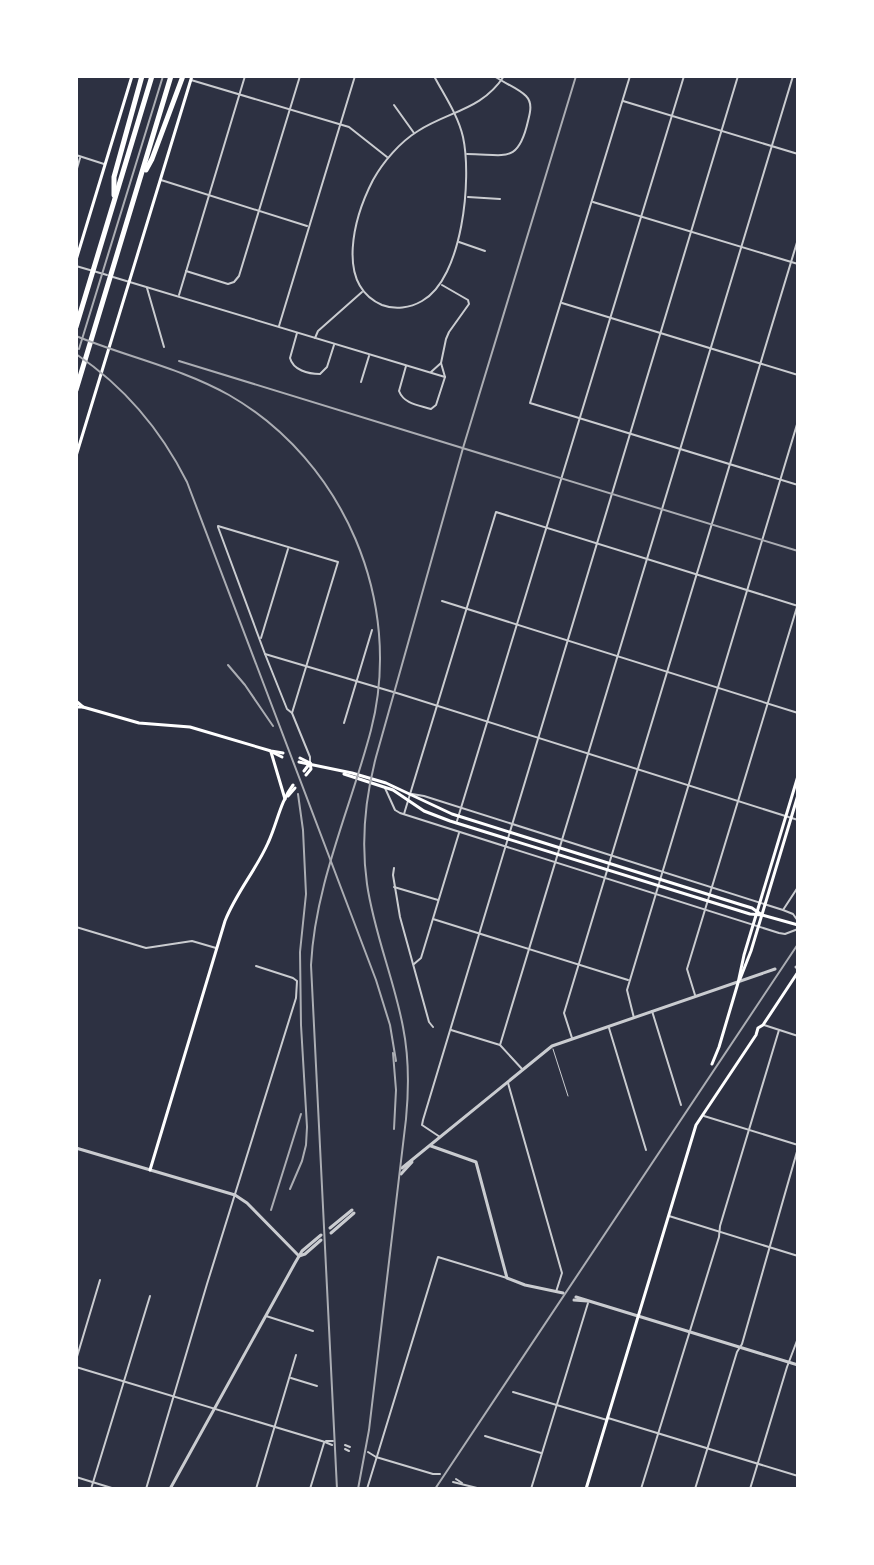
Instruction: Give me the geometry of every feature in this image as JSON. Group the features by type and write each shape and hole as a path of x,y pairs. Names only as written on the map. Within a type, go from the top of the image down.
{"highway":[{"path":"114,201 114,177 142,76"},
{"path":"76,327 152,76"},
{"path":"76,390 171,76"},
{"path":"141,178 152,159 183,76"}],"main road":[{"path":"76,263 132,76"},
{"path":"76,456 191,78"},
{"path":"76,701 83,707"},
{"path":"76,707 139,723 190,727 283,755"},
{"path":"271,751 285,799"},
{"path":"300,760 386,783 438,809 798,926"},
{"path":"305,773 310,763"},
{"path":"337,770 384,787 435,816 758,914"},
{"path":"712,1064 719,1050 798,776"},
{"path":"150,1170 232,905 267,845 285,799 294,786"},
{"path":"788,817 798,795"},
{"path":"586,1489 696,1125 758,1028 796,980 798,972"},
{"path":"702,1116 704,1105"},
{"path":"701,1110 702,1116"}],"street":[{"path":"179,297 245,76"},
{"path":"186,271 224,283 234,282 239,276 300,76"},
{"path":"279,327 355,76"},
{"path":"434,76 454,114 462,134 466,154 467,197 458,242 441,284 424,300 407,307 390,308 362,292 352,265 358,218 373,181 388,158 414,133 440,119 454,114 481,101 504,76"},
{"path":"466,154 514,153 525,133 531,111 530,102 526,96 494,76"},
{"path":"630,76 530,403 798,485"},
{"path":"457,823 684,76"},
{"path":"441,1138 422,1125 738,76"},
{"path":"500,1045 793,76"},
{"path":"191,78 349,127 388,158"},
{"path":"622,101 798,154"},
{"path":"394,105 414,133"},
{"path":"76,155 105,164"},
{"path":"76,172 81,157"},
{"path":"160,180 309,226"},
{"path":"467,197 500,199"},
{"path":"592,201 798,264"},
{"path":"572,1038 564,1013 798,239"},
{"path":"458,242 485,251"},
{"path":"76,263 445,377"},
{"path":"406,366 399,391 405,401 431,409 436,404 445,377 441,363 446,339 469,304 468,300 441,284"},
{"path":"146,287 164,347"},
{"path":"315,338 318,331 362,292"},
{"path":"561,302 798,375"},
{"path":"297,333 291,362 296,368 314,374 320,374 327,367 334,344"},
{"path":"361,382 370,354"},
{"path":"430,373 441,363"},
{"path":"634,1018 627,990 629,980 798,421"},
{"path":"404,814 496,512 798,606 687,971 696,997"},
{"path":"292,713 338,562 218,526 265,654 287,709 292,713 310,763"},
{"path":"260,641 288,548"},
{"path":"442,601 798,713"},
{"path":"344,723 372,630"},
{"path":"265,654 798,820"},
{"path":"384,787 395,810 404,814 782,934 798,926 793,914 783,910 411,794"},
{"path":"414,964 421,958 460,832"},
{"path":"394,868 400,917 433,1027"},
{"path":"394,887 439,900"},
{"path":"783,910 798,887"},
{"path":"433,919 629,980"},
{"path":"76,927 146,948 192,941 217,949"},
{"path":"146,1489 296,998 297,981 256,966"},
{"path":"402,1171 552,1046 774,971"},
{"path":"652,1011 681,1105"},
{"path":"763,1025 798,1036"},
{"path":"608,1026 646,1150"},
{"path":"450,1030 500,1045 523,1070"},
{"path":"641,1489 779,1030"},
{"path":"508,1082 562,1273 556,1292"},
{"path":"695,1489 798,1147 702,1116"},
{"path":"431,1146 476,1162 507,1278"},
{"path":"76,1148 235,1195 299,1256"},
{"path":"330,1230 353,1211"},
{"path":"668,1216 798,1256"},
{"path":"170,1489 299,1256 321,1238"},
{"path":"367,1489 438,1257 562,1294"},
{"path":"76,1360 100,1280"},
{"path":"91,1489 150,1296"},
{"path":"575,1298 798,1365"},
{"path":"531,1489 587,1302"},
{"path":"265,1316 313,1331"},
{"path":"750,1489 798,1338"},
{"path":"256,1489 296,1355"},
{"path":"76,1367 332,1443"},
{"path":"290,1377 317,1386"},
{"path":"513,1392 798,1476"},
{"path":"485,1436 542,1454"},
{"path":"310,1489 325,1442"},
{"path":"368,1454 439,1476"},
{"path":"76,1477 115,1489"},
{"path":"455,1481 481,1489"}],"lane":[{"path":"552,1046 568,1096"}],"railway":[{"path":"79,349 163,76"},
{"path":"358,1489 369,1430 408,1084 403,1027 367,884 364,836 369,789 463,448 576,76"},
{"path":"76,336 211,386 269,423 304,457 333,496 356,539 371,585 379,633 379,682 371,730 326,875 311,965 337,1489"},
{"path":"76,354 126,395 140,411 166,445 187,482 376,980 390,1025 396,1061"},
{"path":"179,361 798,551"},
{"path":"228,665 273,726"},
{"path":"290,1189 302,1161 307,1127 300,952 306,894 298,794"},
{"path":"435,1489 798,944"},
{"path":"393,1053 396,1090 394,1129"},
{"path":"271,1210 301,1114"}]}
